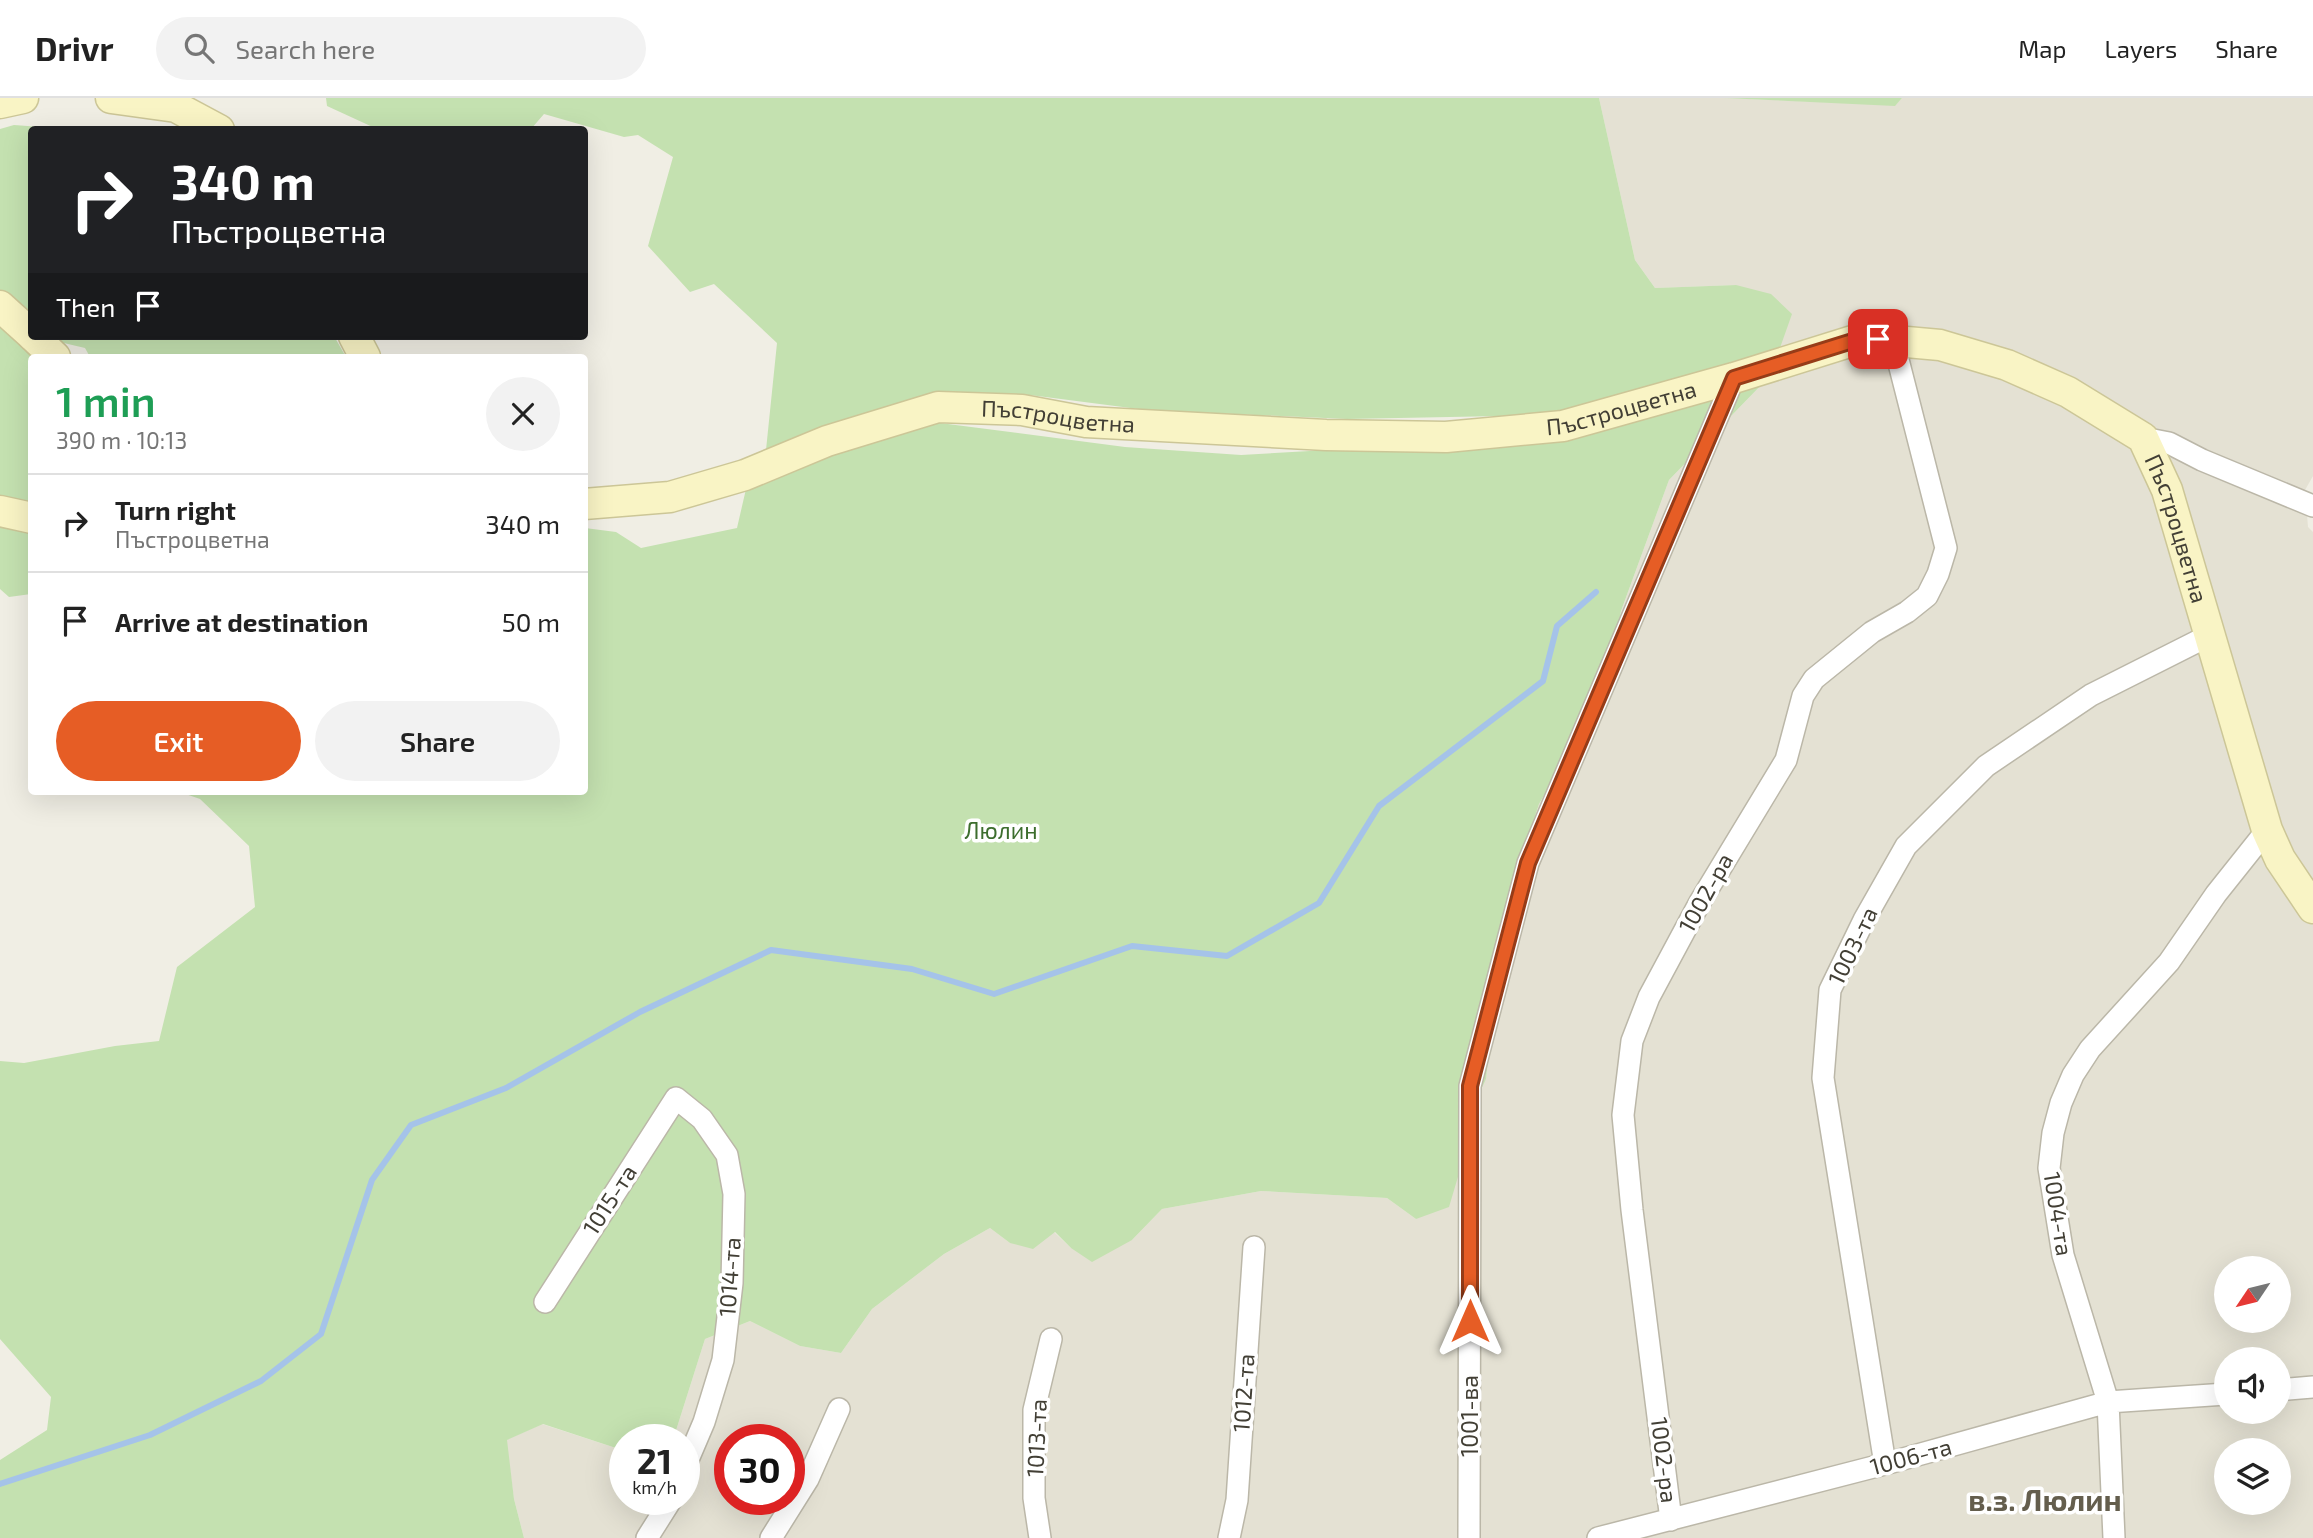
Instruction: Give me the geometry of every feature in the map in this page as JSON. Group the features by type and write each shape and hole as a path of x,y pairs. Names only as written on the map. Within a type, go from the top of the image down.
{"street":[{"path":"0,103 23,98"},
{"path":"111,98 176,107 212,126"},
{"path":"0,306 28,331"},
{"name":"Пъстроцветна","path":"588,504 670,497 745,475 827,441 938,407 1021,410 1086,422 1326,435 1446,437 1563,426 1734,378 1862,338 1940,345 2007,365 2068,392 2143,438 2167,490 2267,830 2280,859 2313,908"},
{"path":"37,340 52,354"},
{"name":"1002-ра","path":"1671,1520 1632,1210 1623,1115 1632,1041 1649,997 1700,902 1786,760 1803,696 1814,679 1872,632 1907,612 1927,596 1938,574 1946,548 1893,340"},
{"name":"1001-ва","path":"1469,1538 1470,1086 1528,863 1734,378"},
{"path":"2143,438 2169,443 2202,460 2313,506"},
{"path":"0,511 28,517"},
{"name":"1003-та","path":"1885,1464 1823,1078 1830,990 1864,920 1906,846 1986,766 2091,695 2210,635"},
{"name":"1004-та","path":"2115,1538 2108,1402 2063,1255 2049,1168 2053,1133 2061,1103 2073,1075 2090,1049 2169,962 2216,894 2267,830"},
{"name":"1015-та","path":"545,1301 676,1098"},
{"name":"1014-та","path":"676,1098 702,1119 727,1155 734,1194 732,1283 723,1360 700,1431"},
{"name":"1012-та","path":"1229,1538 1237,1500 1254,1247"},
{"name":"1013-та","path":"1040,1538 1034,1498 1034,1410 1051,1339"},
{"path":"2291,1389 2313,1387"},
{"name":"1006-та","path":"1598,1538 1885,1464 2108,1402 2214,1395"},
{"path":"771,1538 808,1479 839,1409"},
{"path":"647,1538 662,1515"}],"shaded area":[{"name":"в.з. Люлин","path":"1599,98 1724,98 1895,105 1902,98 2313,98 2313,476 2305,490 2308,527 2313,532 2313,1538 524,1538 514,1499 506,1440 542,1424 609,1446 609,1515 700,1515 700,1424 678,1424 705,1339 750,1321 800,1346 841,1353 872,1309 944,1254 990,1228 1010,1243 1054,1232 1071,1248 1132,1240 1162,1209 1261,1191 1387,1198 1416,1219 1486,1078 1504,912 1539,804 1607,685 1621,611 1669,480 1768,378 1736,285 1655,288 1635,260"}],"green space":[{"path":"326,98 1599,98 1635,260 1655,288 1736,285 1771,294 1792,314 1776,359 1557,415 1347,419 1146,410 1030,395 929,394 766,450 777,343 714,284 690,292 648,246 673,157 638,135 624,137 544,114 534,126 370,126 327,106"},
{"path":"1724,98 1902,98 1895,106"},
{"path":"14,125 28,126 28,318 0,290 0,129"},
{"path":"0,325 31,354 28,354 28,502 0,497"},
{"path":"51,340 336,340 344,354 88,354 85,348"},
{"name":"Люлин","path":"1768,378 1669,480 1621,611 1607,684 1539,804 1504,912 1486,1079 1460,1134 1460,1170 1449,1207 1416,1219 1387,1198 1261,1191 1162,1209 1132,1240 1092,1262 1071,1248 1055,1232 1033,1249 1010,1243 990,1228 944,1254 872,1309 841,1353 800,1346 750,1321 705,1339 678,1424 609,1424 609,1446 543,1424 507,1440 514,1499 524,1538 0,1538 0,1460 47,1430 51,1397 0,1339 0,1061 24,1063 115,1046 159,1041 177,967 255,907 249,846 200,799 188,795 588,795 588,528 616,532 641,548 737,528 746,489 888,431 940,423 1125,447 1241,455 1540,438"},
{"path":"0,525 28,530 28,594 9,597 0,589"}],"waterway":[{"path":"0,1484 150,1435 261,1381 321,1334 372,1180 411,1125 506,1088 640,1012 771,950 912,969 994,994 1132,946 1227,956 1319,903 1379,806 1543,681 1557,626 1596,592"}],"district":[{"name":"в.з. Люлин","path":"2045,1501"}],"route":[{"path":"1470,1321 1470,1086 1528,863 1734,378 1862,338 1878,339"}]}
